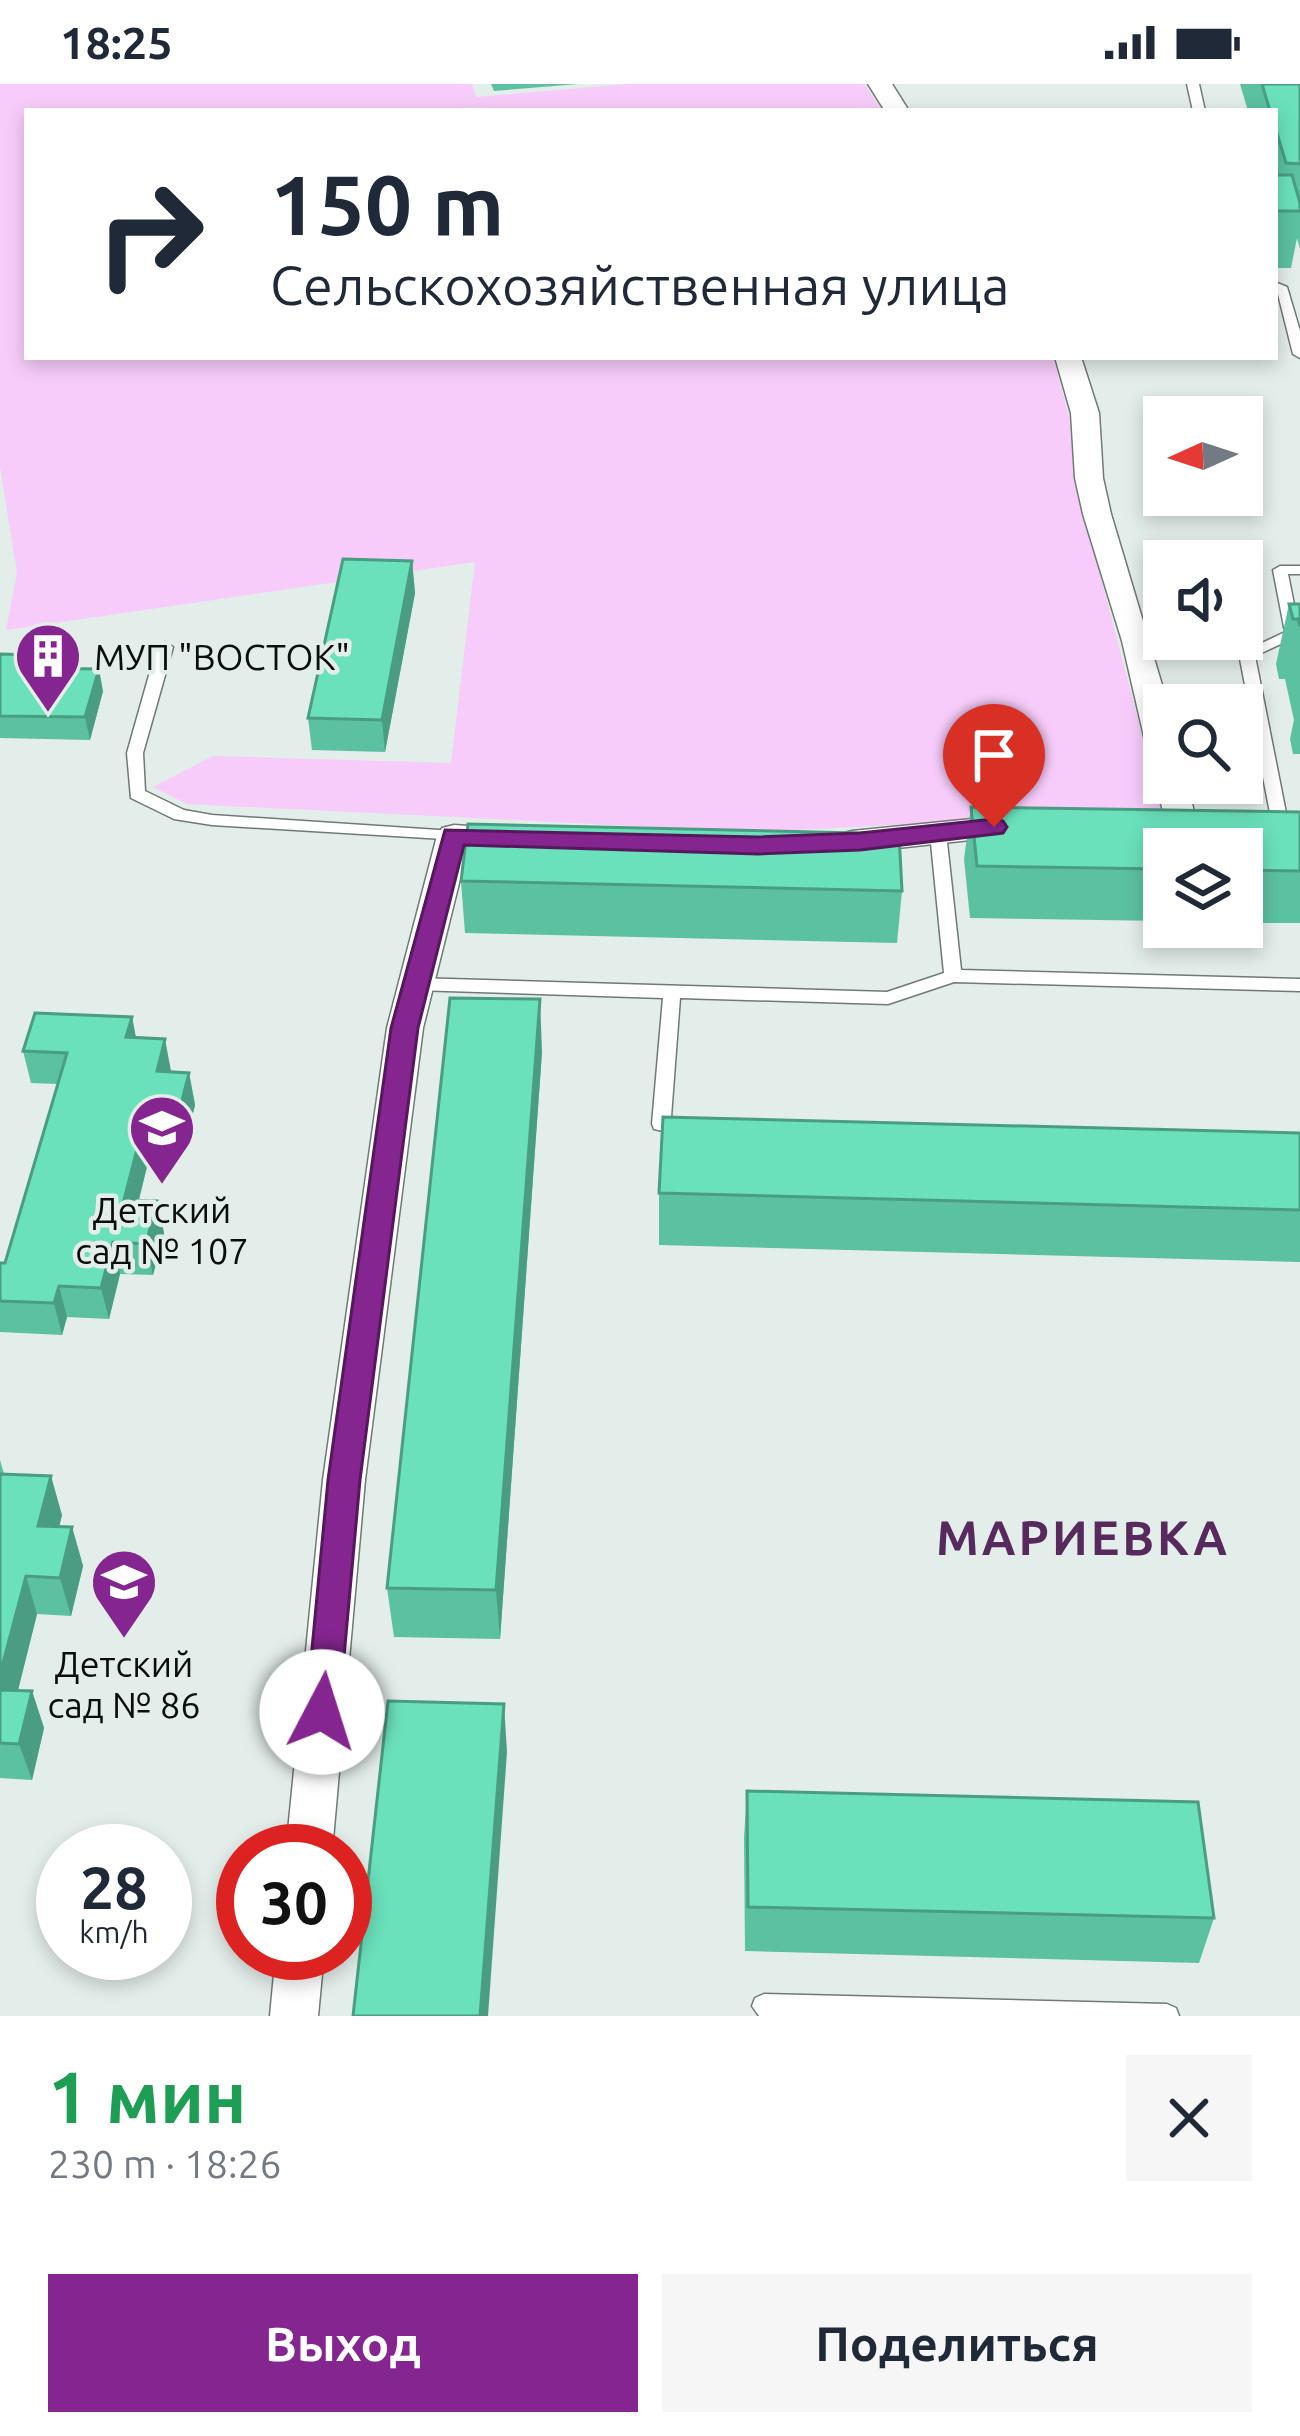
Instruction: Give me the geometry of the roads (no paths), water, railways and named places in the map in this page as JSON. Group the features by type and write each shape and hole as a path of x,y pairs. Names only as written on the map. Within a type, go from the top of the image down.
{"street":[{"path":"1068,360 1085,413 1089,478 1097,514 1147,684"},
{"path":"1169,804 1168,820 1290,823"},
{"path":"819,843 1041,825"},
{"path":"312,1824 357,1373 415,984 454,836 547,839"},
{"path":"294,2016 297,1980"}],"lane":[{"path":"1278,286 1300,354"},
{"path":"1290,823 1247,654 1293,634 1280,570 1300,570"},
{"path":"165,647 135,753 137,794 180,814 212,820 454,836"},
{"path":"938,833 953,976"},
{"path":"415,984 888,998 953,976 1300,985"},
{"path":"672,992 662,1124 709,1125"},
{"path":"764,2006 1167,2016"}],"place":[{"name":"МУП \"ВОСТОК\"","path":"48,715"},
{"name":"Детский сад № 107","path":"162,1187"},
{"name":"Детский сад № 86","path":"124,1641"}],"district":[{"name":"МАРИЕВКА","path":"1083,1537"}]}
